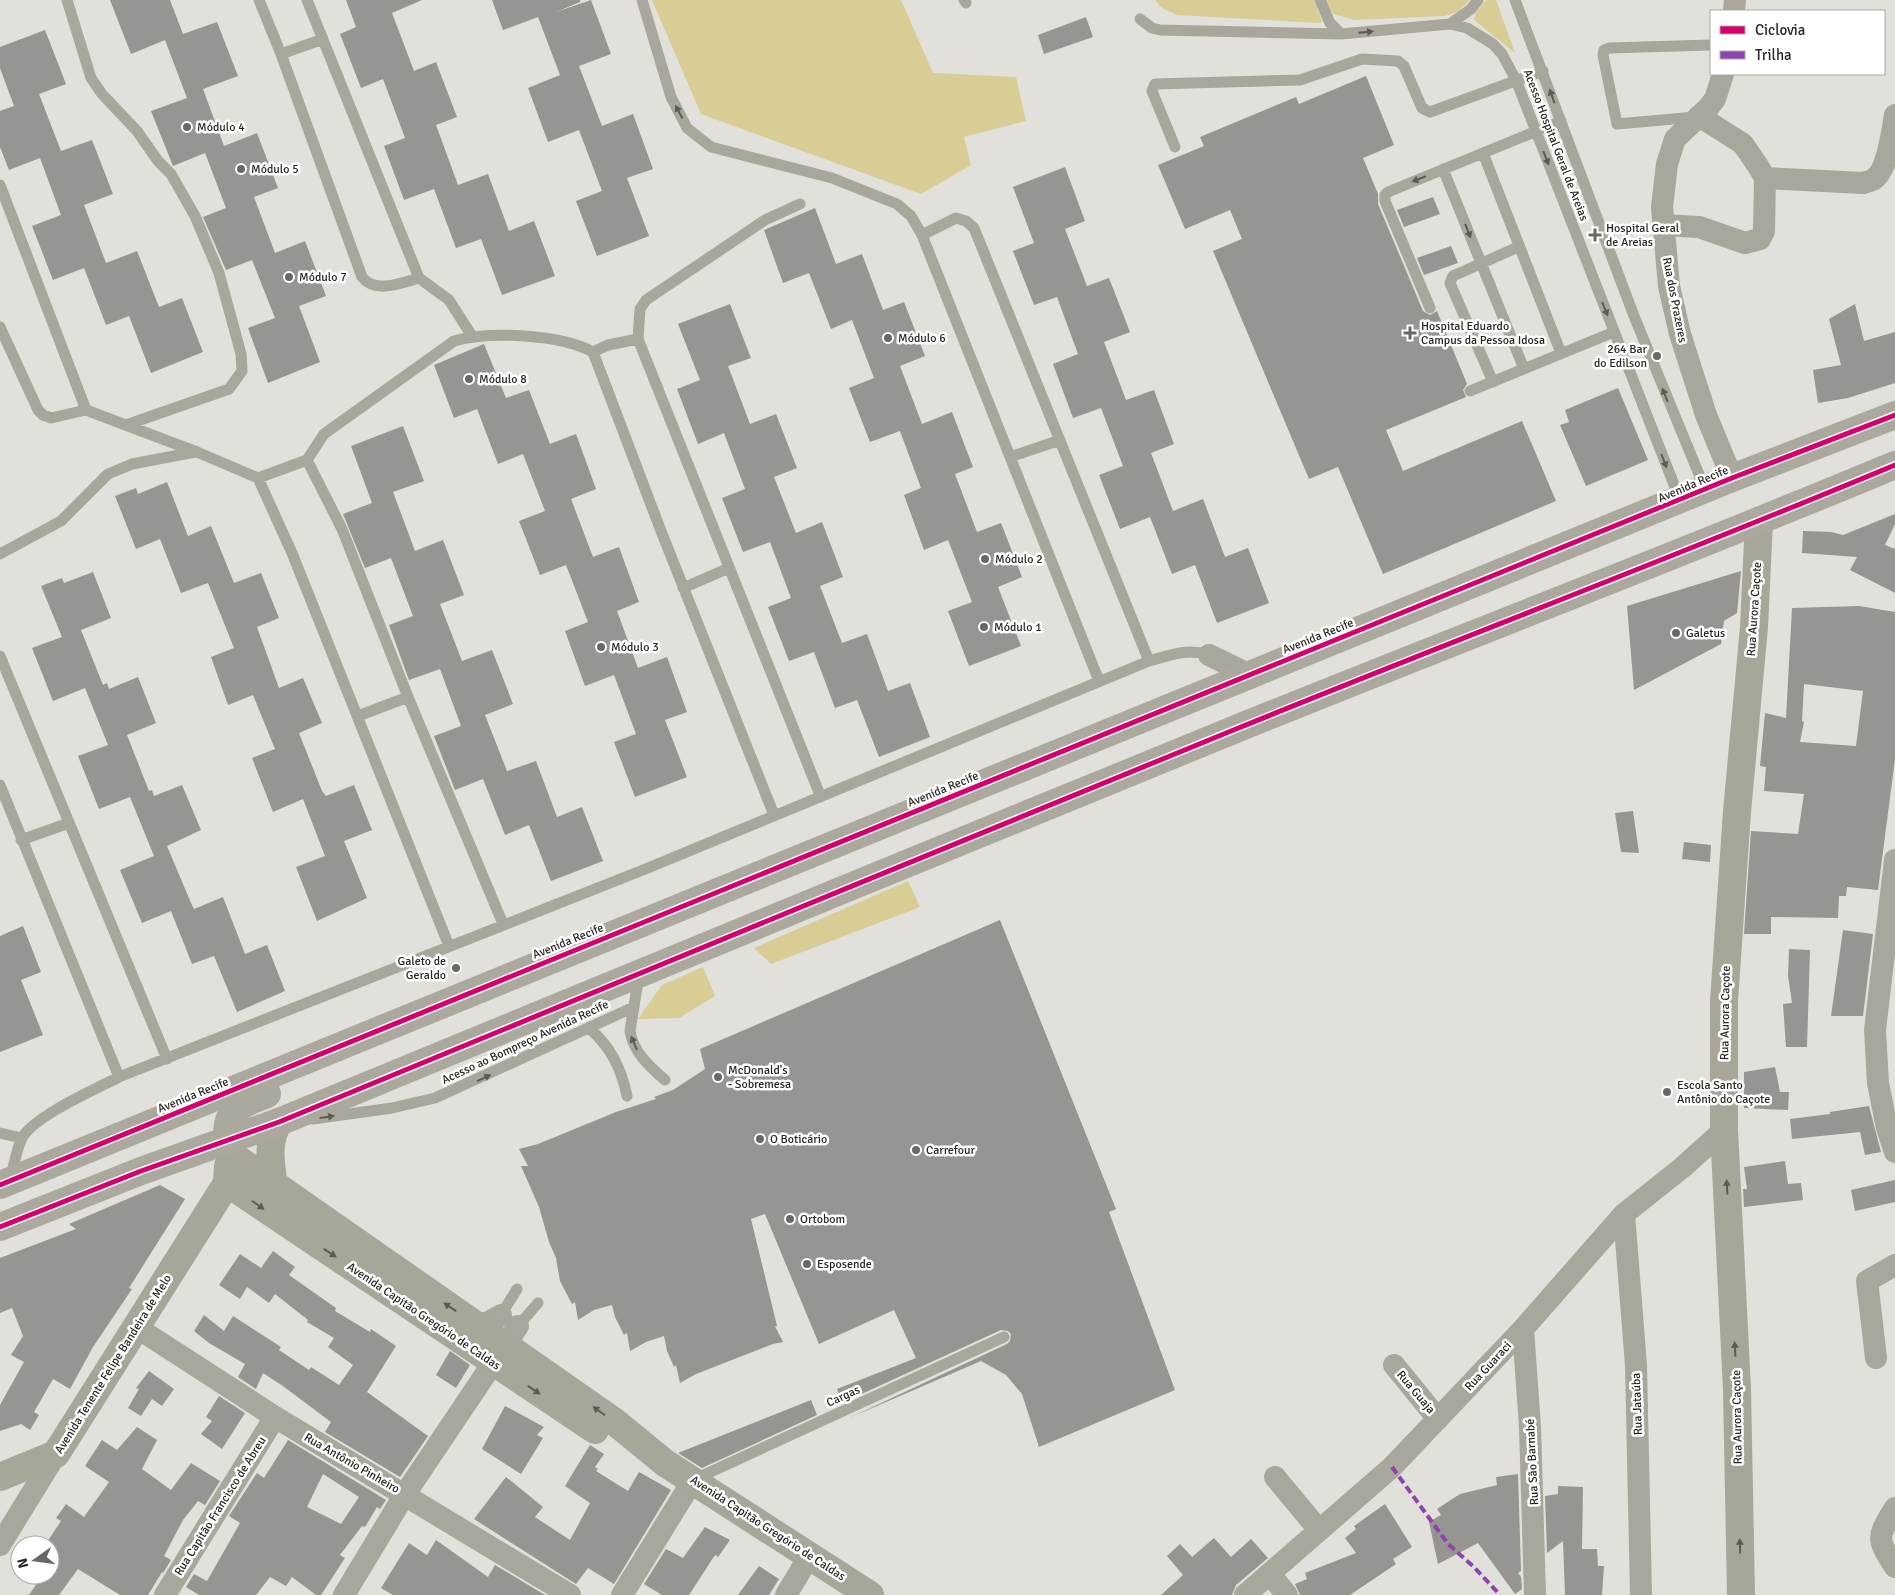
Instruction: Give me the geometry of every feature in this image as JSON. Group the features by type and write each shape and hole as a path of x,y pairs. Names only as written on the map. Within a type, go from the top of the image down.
{"main road":[{"name":"Avenida Recife","path":"5,1183 507,976 1732,478 1895,415"},
{"path":"0,1227 228,1146 279,1122 1238,728 1895,465"},
{"name":"Rua Aurora Caçote","path":"1741,1595 1737,1389 1724,1130 1724,1001 1738,802 1754,627 1759,521"},
{"path":"226,1183 229,1118 235,1109 474,1004 507,976"},
{"path":"274,1186 270,1150 273,1130 279,1122"},
{"name":"Avenida Capitão Gregório de Caldas","path":"228,1146 274,1186 475,1324 504,1337"},
{"name":"Avenida Capitão Gregório de Caldas","path":"226,1183 504,1337 623,1447 665,1462 870,1595"},
{"name":"Avenida Tenente Felipe Bandeira de Melo","path":"56,1454 226,1183"},
{"path":"0,1477 56,1454"}],"street":[{"name":"Rua dos Prazeres","path":"1723,75 1715,99 1675,139 1667,164 1662,207 1669,286 1680,334 1706,415 1732,478"},
{"path":"1764,178 1863,183 1874,180 1880,172 1886,156 1895,115"},
{"path":"1663,225 1699,227 1728,238 1753,242 1760,239 1764,231 1764,178 1743,144 1699,116"},
{"path":"1208,656 1250,675"},
{"path":"1895,860 1888,991 1875,1030 1878,1083 1887,1128 1895,1152"},
{"name":"Rua Guaraci","path":"1245,1595 1392,1467 1523,1330 1624,1214 1683,1167 1724,1130"},
{"name":"Rua Jataúba","path":"1624,1214 1636,1365 1642,1595"},
{"path":"1876,1358 1867,1281 1895,1265"},
{"name":"Rua Antônio Pinheiro","path":"136,1327 275,1417 570,1595"},
{"name":"Rua São Barnabé","path":"1523,1330 1530,1427 1535,1595"},
{"path":"344,1595 504,1337"},
{"name":"Rua Guaja","path":"1394,1365 1438,1419"},
{"name":"Rua Capitão Francisco de Abreu","path":"166,1595 275,1417"},
{"name":"Avenida Tenente Felipe Bandeira de Melo","path":"0,1545 56,1454"},
{"path":"1275,1477 1319,1530"},
{"path":"622,1595 693,1480"},
{"path":"1895,1508 1881,1530 1882,1546 1895,1567"},
{"path":"786,1595 810,1555"},
{"path":"1270,1574 1286,1595"}],"lane":[{"path":"67,0 91,78 102,94 138,131 158,162 171,174 195,216 219,273 240,354 242,371 229,389 126,425"},
{"path":"258,0 281,54 362,277 367,284 377,286 419,278"},
{"path":"308,0 419,278 449,300 472,336"},
{"path":"642,0 671,97 687,128 711,147 832,178 897,204 911,216 922,235 1099,681"},
{"path":"1320,0 1330,23 1341,34"},
{"path":"1450,24 1471,8 1478,0"},
{"name":"Acesso Hospital Geral de Areias","path":"1515,0 1544,71 1623,288 1692,495"},
{"name":"Acesso Hospital Geral de Areias","path":"1140,19 1152,28 1160,30 1341,34 1450,24 1467,28 1493,44 1502,54 1516,80 1614,332 1692,495"},
{"path":"281,54 322,39"},
{"path":"1699,116 1617,124 1603,55 1604,50 1609,48 1710,45"},
{"path":"1175,147 1152,91 1155,84 1300,80 1362,59 1390,60 1404,66 1422,108 1430,112 1544,71"},
{"path":"1430,308 1384,197 1388,192 1561,121"},
{"path":"1483,153 1518,247 1561,353"},
{"path":"1444,170 1524,369"},
{"path":"0,185 86,410"},
{"path":"800,204 765,220 646,300 640,309 638,339 820,795"},
{"path":"922,235 956,218 966,220 974,228 1149,661"},
{"path":"1492,382 1450,283 1453,276 1518,247"},
{"path":"0,327 38,410 43,415 51,418 86,410 197,452 258,478 292,553 449,946"},
{"path":"1470,391 1614,332"},
{"path":"258,478 307,460 324,434 391,388 435,353 454,341 472,336 549,338 579,344 593,352 683,588 774,815"},
{"path":"593,352 608,345 638,339"},
{"path":"1010,457 1060,440"},
{"path":"0,554 61,521 84,499 95,484 108,474 132,464 197,452"},
{"path":"307,460 342,528 408,697 503,924"},
{"path":"683,588 729,568"},
{"path":"5,1183 22,1138 45,1117 64,1105 119,1077 643,870 820,795 1149,661 1181,652 1194,651 1208,656"},
{"path":"0,656 167,1059"},
{"path":"358,716 408,697"},
{"path":"0,785 119,1077"},
{"path":"21,840 69,823"},
{"path":"640,975 631,1039 642,1057 665,1080"},
{"name":"Acesso ao Bompreço Avenida Recife","path":"279,1122 392,1108 435,1098 634,1007"},
{"path":"589,1028 600,1037 616,1061 622,1074 627,1096"},
{"path":"0,1133 22,1138"},
{"path":"504,1337 517,1290"},
{"path":"504,1337 538,1303"},
{"name":"Cargas","path":"693,1480 1004,1337"}],"shaded area":[{"path":"652,0 901,0 933,73 1016,77 1026,121 964,137 971,165 921,194 701,114"},
{"path":"1155,0 1314,0 1322,21 1319,23 1177,15 1162,8"},
{"path":"1324,0 1470,0 1457,12 1445,16 1354,20 1333,14"},
{"path":"1486,0 1496,0 1515,53 1474,20 1476,13"},
{"path":"908,881 920,907 771,964 754,948"},
{"path":"703,967 715,996 679,1018 638,1019 662,985"}],"building":[{"path":"110,0 170,0 183,34 217,22 238,76 203,89 224,146 257,133 278,188 254,197 275,253 305,241 326,296 299,306 320,362 268,383 248,328 275,318 252,260 226,270 203,217 226,208 205,153 173,166 151,111 187,98 165,40 131,54"},
{"path":"346,0 422,0 392,13 414,71 436,62 457,117 436,125 458,185 488,174 509,231 534,221 555,276 502,295 481,239 456,248 434,189 404,200 384,146 405,138 383,79 361,88 340,34 356,27"},
{"path":"492,0 580,0 580,2 556,12 591,0 611,54 579,66 602,126 633,114 653,169 627,178 649,236 597,256 576,201 602,191 579,130 548,142 528,88 560,75 538,17 503,30"},
{"path":"1086,17 1093,37 1044,54 1038,35"},
{"path":"45,30 66,84 39,94 61,151 92,140 113,194 84,205 106,263 137,251 159,307 182,298 203,352 151,373 129,316 106,325 84,268 53,280 32,226 61,215 40,158 9,170 0,147 0,111 14,106 0,68 0,47"},
{"name":"Hospital Eduardo Campus da Pessoa Idosa","path":"1366,76 1394,145 1363,158 1378,194 1378,204 1423,311 1430,315 1437,311 1467,384 1463,390 1466,397 1386,430 1403,471 1522,421 1556,501 1383,574 1338,467 1309,479 1213,251 1242,239 1230,210 1185,229 1158,165 1204,146 1200,137 1296,97 1299,104"},
{"path":"1065,167 1085,221 1065,229 1087,286 1109,278 1130,332 1104,342 1126,400 1154,390 1174,444 1151,453 1173,511 1203,499 1225,557 1248,548 1269,603 1217,623 1195,565 1172,574 1150,517 1120,529 1099,475 1123,466 1101,408 1073,418 1053,364 1078,354 1057,297 1034,305 1013,251 1034,243 1013,187"},
{"path":"1433,197 1440,214 1404,227 1397,210"},
{"path":"815,208 836,264 862,254 883,310 904,302 925,356 900,366 922,424 952,412 973,467 955,474 977,532 1001,523 1022,577 998,587 1021,646 969,666 948,611 972,602 948,540 924,550 904,495 921,488 900,431 870,442 849,388 874,378 852,320 831,329 809,273 783,283 764,230"},
{"path":"1451,246 1458,263 1424,275 1417,258"},
{"path":"730,304 751,358 728,366 750,424 776,414 797,468 774,477 796,533 822,522 843,577 820,586 842,643 867,634 888,691 910,683 930,737 879,757 857,700 835,708 814,652 789,661 768,607 791,598 770,542 743,552 722,498 745,489 724,433 698,444 677,389 700,380 678,324"},
{"path":"1855,304 1864,341 1895,332 1895,383 1848,398 1818,403 1813,370 1841,365 1829,319"},
{"path":"484,344 506,398 529,390 550,444 576,434 596,489 571,499 593,557 619,547 639,602 617,611 638,668 667,657 687,712 665,720 687,777 635,797 614,742 636,734 614,675 585,686 565,631 588,622 566,565 540,575 519,521 545,511 523,454 498,464 477,409 454,418 434,365"},
{"path":"1618,388 1648,460 1586,486 1560,425 1569,422 1565,410"},
{"path":"403,426 424,481 393,492 415,551 443,540 464,595 440,604 462,661 492,650 513,704 485,715 507,771 536,761 557,817 582,807 603,861 551,881 529,825 505,835 483,779 455,790 434,736 461,726 440,669 409,680 389,625 413,616 391,558 365,568 343,514 372,503 351,446"},
{"path":"167,482 188,536 211,526 234,583 261,573 279,618 257,627 279,688 303,678 322,723 299,733 322,791 326,796 354,785 372,830 344,841 367,898 317,921 296,867 325,856 303,799 273,812 252,758 275,749 253,695 228,705 211,657 234,648 208,583 181,593 160,539 136,549 115,496 136,488 138,494"},
{"path":"1895,514 1895,524 1885,545 1895,549 1895,593 1850,570 1857,557 1802,553 1803,531 1831,532 1843,535"},
{"name":"Galetus","path":"1741,571 1737,613 1724,621 1721,644 1634,690 1627,606"},
{"path":"93,572 111,618 81,630 103,685 107,683 109,689 138,677 156,723 127,735 149,791 152,790 154,796 182,785 201,830 167,846 191,903 194,909 223,897 245,954 267,945 285,991 237,1012 214,956 192,964 171,911 142,923 120,870 154,856 130,797 99,809 78,756 108,745 85,688 53,701 32,648 62,637 41,586 62,578 64,583"},
{"path":"1859,606 1895,612 1895,759 1878,890 1847,887 1846,896 1839,896 1838,918 1771,917 1771,934 1744,934 1751,831 1798,834 1804,794 1764,791 1766,767 1760,766 1765,713 1786,718 1792,608","holes":["1804,684 1863,691 1856,746 1800,742 1804,722 1802,721"]},
{"path":"1633,811 1639,853 1621,852 1615,813"},
{"path":"1684,842 1711,845 1710,862 1682,859"},
{"path":"1000,920 1116,1209 1109,1212 1175,1390 1039,1447 1022,1394 1006,1375 981,1361 849,1418 1007,1344 1010,1341 1011,1334 1008,1331 1001,1330 842,1403 837,1389 916,1358 894,1310 819,1344 765,1214 751,1219 777,1326 775,1326 783,1342 773,1344 696,1374 680,1383 676,1365 674,1367 667,1351 664,1336 646,1342 630,1351 627,1333 624,1335 615,1317 612,1305 594,1310 578,1320 575,1302 572,1304 560,1281 556,1258 549,1242 539,1207 521,1166 528,1166 519,1149 538,1144 616,1112 656,1099 654,1097 673,1090 705,1069 700,1049"},
{"path":"23,926 41,972 21,980 43,1035 0,1052 0,936"},
{"path":"1843,930 1873,934 1863,1016 1831,1016"},
{"path":"1789,949 1810,950 1807,1047 1786,1047 1783,1004 1792,1003 1788,976"},
{"path":"1775,1067 1780,1092 1789,1092 1788,1110 1744,1108 1744,1072"},
{"path":"1869,1106 1881,1152 1865,1155 1860,1132 1792,1139 1790,1119 1830,1114 1830,1112"},
{"path":"1785,1161 1788,1184 1801,1183 1803,1200 1744,1207 1743,1189 1747,1189 1744,1167"},
{"path":"1895,1180 1895,1202 1855,1211 1851,1190"},
{"path":"160,1185 185,1199 129,1288 132,1289 93,1347 70,1389 53,1379 34,1412 39,1415 30,1430 21,1424 0,1431 0,1405 24,1362 11,1355 23,1336 12,1308 0,1313 0,1258 76,1229 69,1224"},
{"path":"273,1251 295,1267 289,1275 336,1308 335,1311 370,1332 371,1329 396,1346 367,1392 428,1436 400,1477 325,1432 331,1422 263,1373 256,1389 238,1377 245,1364 209,1343 194,1331 204,1315 224,1331 233,1316 281,1347 279,1350 309,1370 311,1367 339,1385 353,1365 328,1347 334,1338 307,1322 308,1320 275,1294 269,1303 247,1287 240,1299 219,1285 240,1254 261,1268"},
{"path":"450,1351 470,1365 456,1388 436,1375"},
{"path":"149,1371 174,1389 162,1406 152,1399 141,1416 128,1408 139,1389 136,1388"},
{"path":"219,1396 245,1413 222,1449 201,1434 212,1421 206,1417"},
{"path":"811,1400 817,1415 702,1468 678,1453"},
{"path":"505,1406 544,1427 537,1435 543,1438 521,1474 482,1449"},
{"path":"137,1427 157,1440 142,1469 171,1490 191,1463 220,1481 205,1505 198,1501 183,1520 164,1556 171,1560 148,1595 120,1595 78,1569 59,1595 29,1595 36,1585 60,1585 60,1535 52,1535 61,1521 56,1518 66,1504 84,1517 109,1482 85,1466 102,1440 117,1450"},
{"path":"288,1440 386,1500 380,1509 377,1507 365,1527 362,1526 340,1555 345,1558 321,1595 316,1595 292,1577 286,1586 270,1577 256,1595 199,1595 186,1587 194,1574 207,1581 240,1523 229,1516 257,1473 264,1478","holes":["323,1474 359,1497 341,1524 307,1507"]},
{"path":"590,1445 604,1454 595,1467 598,1469 596,1471 628,1491 639,1472 671,1490 614,1584 588,1568 576,1584 474,1519 506,1477 543,1507 535,1517 570,1540 590,1503 565,1486"},
{"path":"1518,1474 1521,1571 1518,1573 1521,1577 1522,1589 1515,1594 1478,1543 1438,1564 1429,1522 1441,1515 1437,1509 1460,1494 1497,1485 1496,1477"},
{"path":"1558,1486 1583,1487 1582,1549 1597,1549 1598,1566 1604,1566 1602,1595 1565,1595 1563,1541 1547,1553 1545,1496 1558,1494"},
{"path":"1385,1504 1412,1547 1393,1559 1396,1564 1350,1595 1300,1595 1295,1584 1307,1579 1305,1573 1356,1553 1345,1538 1356,1529 1354,1526"},
{"path":"705,1527 730,1540 718,1557 715,1555 689,1595 662,1595 644,1584 666,1549 683,1558"},
{"path":"1214,1538 1231,1557 1251,1539 1268,1558 1236,1585 1232,1595 1161,1595 1183,1575 1167,1556 1180,1544 1192,1557"},
{"path":"436,1540 488,1577 495,1565 545,1595 393,1595 381,1588 409,1543 427,1555"},
{"path":"759,1566 779,1579 769,1595 738,1595"}],"marked path":[{"path":"1392,1467 1448,1544 1474,1567 1500,1595"}],"cycle path":[{"path":"0,1185 1732,478 1895,415"},
{"path":"0,1227 141,1171 279,1122 1116,778 1895,465"}],"place":[{"name":"Módulo 4","path":"187,127"},
{"name":"Módulo 5","path":"241,169"},
{"name":"Hospital Geral de Areias","path":"1595,235"},
{"name":"Módulo 7","path":"289,277"},
{"name":"Hospital Eduardo Campus da Pessoa Idosa","path":"1410,333"},
{"name":"Módulo 6","path":"888,338"},
{"name":"264 Bar do Edilson","path":"1657,356"},
{"name":"Módulo 8","path":"469,379"},
{"name":"Módulo 2","path":"985,559"},
{"name":"Módulo 1","path":"984,627"},
{"name":"Galetus","path":"1676,633"},
{"name":"Módulo 3","path":"601,647"},
{"name":"Galeto de Geraldo","path":"456,968"},
{"name":"McDonald's - Sobremesa","path":"718,1077"},
{"name":"Escola Santo Antônio do Caçote","path":"1667,1092"},
{"name":"O Boticário","path":"760,1139"},
{"name":"Carrefour","path":"916,1150"},
{"name":"Ortobom","path":"790,1219"},
{"name":"Esposende","path":"807,1264"}]}
